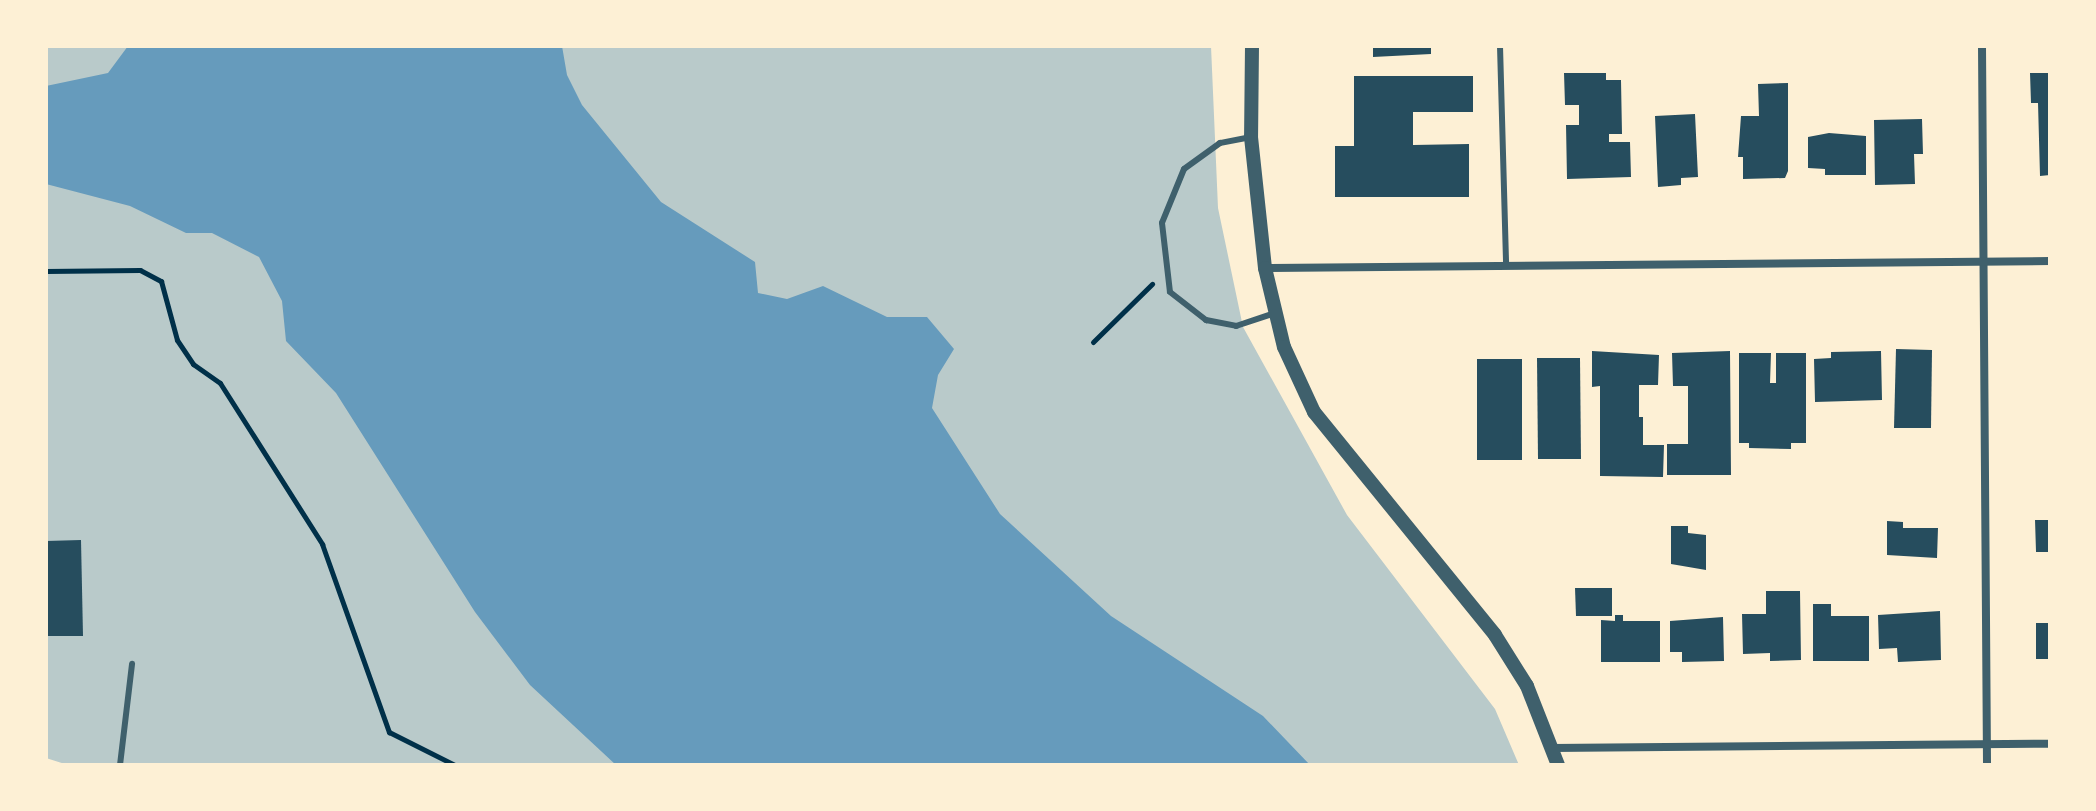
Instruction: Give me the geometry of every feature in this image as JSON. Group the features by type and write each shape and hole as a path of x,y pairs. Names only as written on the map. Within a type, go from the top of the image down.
{"street":[{"path":"1252,46 1251,137 1265,268 1284,347 1314,412 1495,635 1527,686 1558,765"},
{"path":"1982,46 1987,765"},
{"path":"1265,268 2050,261"},
{"path":"1552,748 2050,744"}],"lane":[{"path":"1500,46 1506,266"},
{"path":"1251,137 1220,143 1184,169 1162,223 1170,292 1206,320 1236,326 1276,313"},
{"path":"120,765 132,664"}],"path":[{"path":"46,271 140,270 161,281 177,340 193,364 220,383 322,544 389,732 455,765"},
{"path":"1093,342 1168,270"}],"shaded area":[{"path":"46,46 1211,46 1218,208 1243,327 1347,515 1495,709 1519,765 68,765 46,758"}],"water":[{"path":"128,46 562,46 567,75 582,105 661,202 755,262 758,293 787,299 823,286 887,317 927,317 954,349 938,375 932,408 1000,514 1111,616 1263,716 1310,765 616,765 530,685 475,612 336,393 286,341 282,301 259,257 212,233 186,233 130,206 46,184 46,86 108,73"}],"building":[{"path":"1373,46 1431,46 1431,54 1373,57"},
{"path":"1564,73 1606,73 1606,80 1621,80 1622,134 1609,134 1609,142 1630,142 1631,177 1567,179 1566,125 1579,125 1579,105 1565,105"},
{"path":"2030,73 2050,73 2050,175 2040,176 2038,103 2031,103"},
{"path":"1354,76 1473,76 1473,112 1413,112 1413,145 1469,144 1469,197 1335,197 1335,146 1354,146"},
{"path":"1788,83 1788,171 1785,178 1743,179 1743,157 1738,157 1741,116 1759,116 1758,84"},
{"path":"1695,114 1698,177 1681,178 1681,185 1658,187 1655,116"},
{"path":"1922,119 1923,154 1914,154 1915,184 1875,185 1874,120"},
{"path":"1829,133 1866,136 1866,175 1825,175 1825,169 1808,168 1808,137"},
{"path":"1896,349 1932,350 1931,428 1894,428"},
{"path":"1592,351 1659,355 1658,385 1639,385 1639,417 1643,417 1643,445 1664,445 1663,477 1600,476 1600,386 1592,387"},
{"path":"1730,351 1731,475 1667,475 1667,444 1688,444 1688,386 1673,386 1672,353"},
{"path":"1881,351 1882,400 1815,402 1814,359 1831,358 1831,352"},
{"path":"1739,353 1771,353 1770,383 1776,383 1776,353 1806,353 1806,443 1791,443 1791,449 1749,448 1749,443 1739,443"},
{"path":"1537,358 1580,358 1581,459 1538,459"},
{"path":"1477,359 1522,359 1522,460 1477,460"},
{"path":"2035,520 2050,520 2050,552 2036,552"},
{"path":"1887,521 1903,522 1903,528 1938,528 1937,558 1887,555"},
{"path":"1671,526 1688,526 1688,533 1706,535 1706,570 1671,564"},
{"path":"81,540 83,636 46,636 46,541"},
{"path":"1575,588 1612,588 1612,616 1576,616"},
{"path":"1766,591 1800,591 1801,660 1770,661 1770,653 1743,654 1742,614 1766,614"},
{"path":"1813,604 1831,604 1831,616 1869,616 1869,661 1813,661"},
{"path":"1940,611 1941,660 1898,662 1897,648 1879,649 1878,615"},
{"path":"1615,615 1623,615 1623,621 1660,621 1660,662 1601,662 1601,620 1615,621"},
{"path":"1723,617 1724,661 1682,662 1682,652 1670,652 1670,621"},
{"path":"2036,623 2050,623 2050,659 2036,659"}]}
